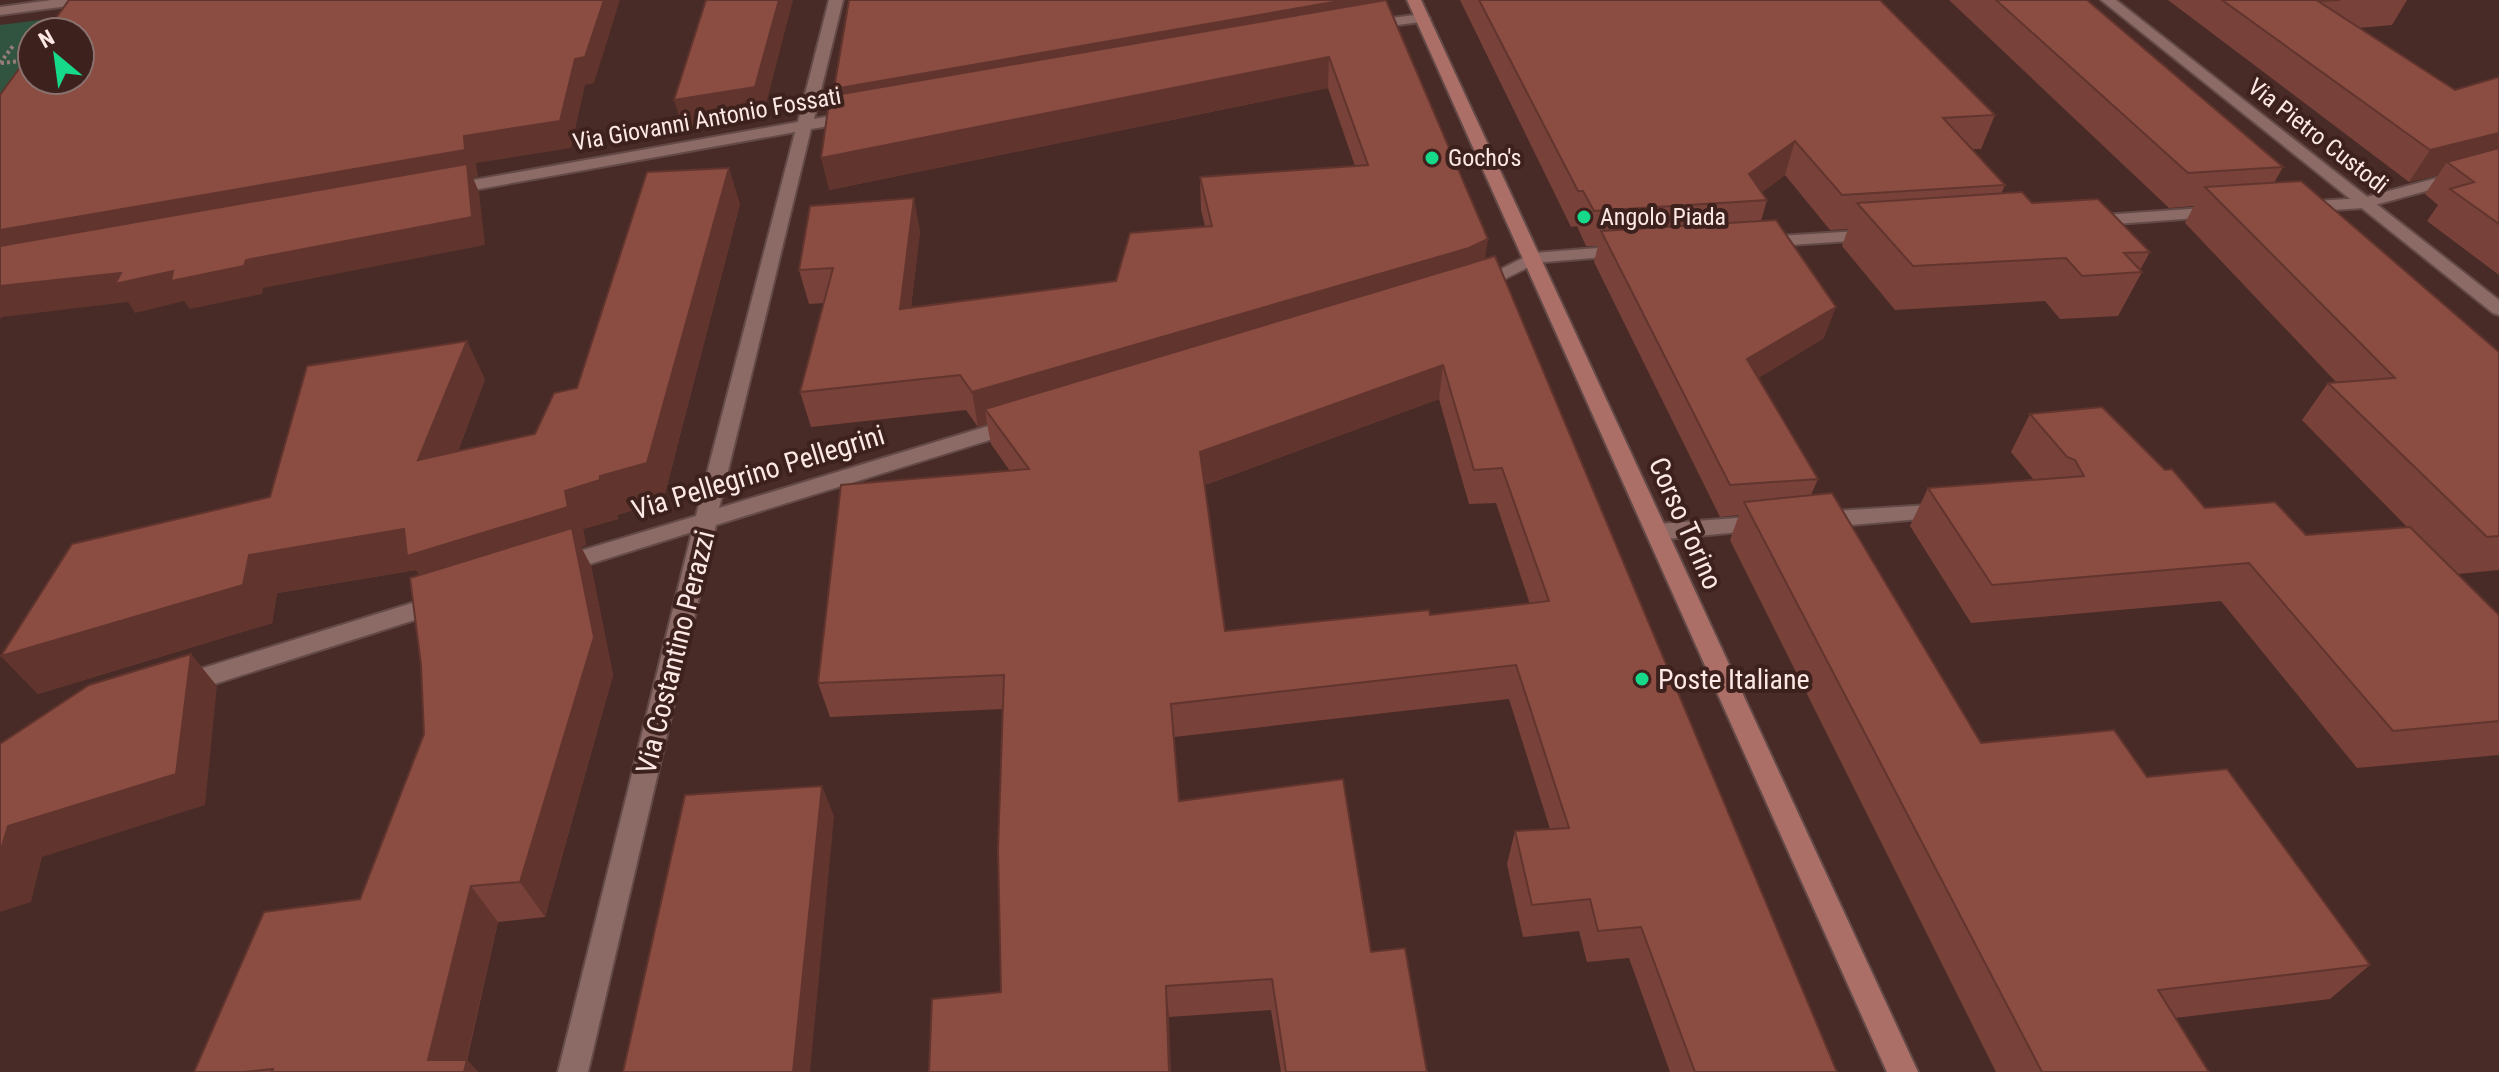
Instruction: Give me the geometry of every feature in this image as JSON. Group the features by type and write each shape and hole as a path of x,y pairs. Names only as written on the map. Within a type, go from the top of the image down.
{"main road":[{"name":"Corso Torino","path":"1414,0 1903,1072"}],"street":[{"path":"0,11 86,0"},
{"name":"Via Costantino Perazzi","path":"573,1072 836,0"},
{"name":"Via Pietro Custodi","path":"2108,0 2499,309"},
{"path":"1352,28 1423,18"},
{"name":"Via Giovanni Antonio Fossati","path":"435,192 872,114"},
{"path":"2289,208 2364,203 2499,166"},
{"path":"2070,222 2242,211"},
{"path":"1741,243 1898,233"},
{"path":"1457,292 1533,258 1648,250"},
{"name":"Via Pellegrino Pellegrini","path":"529,575 1035,419"},
{"path":"1657,532 1966,509"},
{"path":"151,695 469,594"}],"green space":[{"path":"16,23 16,92 0,114 0,25"}],"building":[{"path":"69,0 604,0 585,57 575,59 560,121 464,136 465,150 0,230 0,95 16,73 16,96 96,96 96,16 58,16"},
{"path":"706,0 779,0 755,87 674,100"},
{"path":"849,0 1345,0 834,89"},
{"path":"1386,0 1488,239 1469,248 972,392 960,375 800,392 833,268 799,270 810,206 914,198 900,309 1116,281 1130,233 1212,226 1200,177 1368,165 1329,57 821,158 830,96"},
{"path":"1479,0 1880,0 1995,115 1943,118 2005,185 1842,195 1795,141 1749,174 1767,200 1594,211 1583,191 1578,191"},
{"path":"1996,0 2087,0 2283,167 2188,173"},
{"path":"2222,0 2340,0 2318,1 2455,90 2499,77 2499,133 2430,150"},
{"path":"2499,148 2499,224 2450,189 2474,182 2447,162"},
{"path":"467,164 472,217 246,260 244,266 171,281 173,271 115,284 121,273 0,286 0,246"},
{"path":"729,168 647,463 600,476 600,480 565,491 568,507 407,556 404,529 249,555 243,585 1,656 72,544 270,497 307,366 467,341 418,460 535,434 554,393 577,388 647,172"},
{"path":"2301,181 2499,352 2499,536 2487,537 2328,383 2395,378 2205,187"},
{"path":"2022,192 2032,203 2098,199 2150,252 2124,253 2142,272 2082,276 2066,258 1913,266 1857,203"},
{"path":"1776,220 1836,307 1747,359 1818,479 1730,485 1601,231"},
{"path":"1495,256 1837,1072 1695,1072 1641,927 1598,931 1590,899 1532,905 1515,831 1569,828 1516,665 1171,704 1179,801 1343,779 1371,952 1405,948 1427,1072 1286,1072 1272,979 1166,986 1169,1072 929,1072 932,999 1001,992 998,849 1004,675 818,683 841,485 1029,469 985,409","holes":["1443,365 1474,470 1502,468 1549,601 1430,615 1429,610 1225,631 1200,452"]},
{"path":"2102,407 2165,470 2172,469 2205,508 2275,502 2306,535 2410,527 2499,615 2499,721 2393,731 2249,563 1992,585 1928,488 2084,476 2075,460 2067,457 2030,414"},
{"path":"1832,493 1981,743 2114,730 2147,777 2227,769 2370,965 2158,990 2209,1072 2042,1072 1744,502"},
{"path":"572,528 594,637 520,882 471,886 428,1060 467,1060 464,1072 272,1072 273,1069 194,1072 264,912 360,899 424,734 421,665 410,578"},
{"path":"191,654 176,774 8,826 0,853 0,744 89,685"},
{"path":"822,786 793,1072 623,1072 685,795"}],"place":[{"name":"Gocho's","path":"1432,158"},
{"name":"Angolo Piada","path":"1584,217"},
{"name":"Poste Italiane","path":"1642,679"}]}
